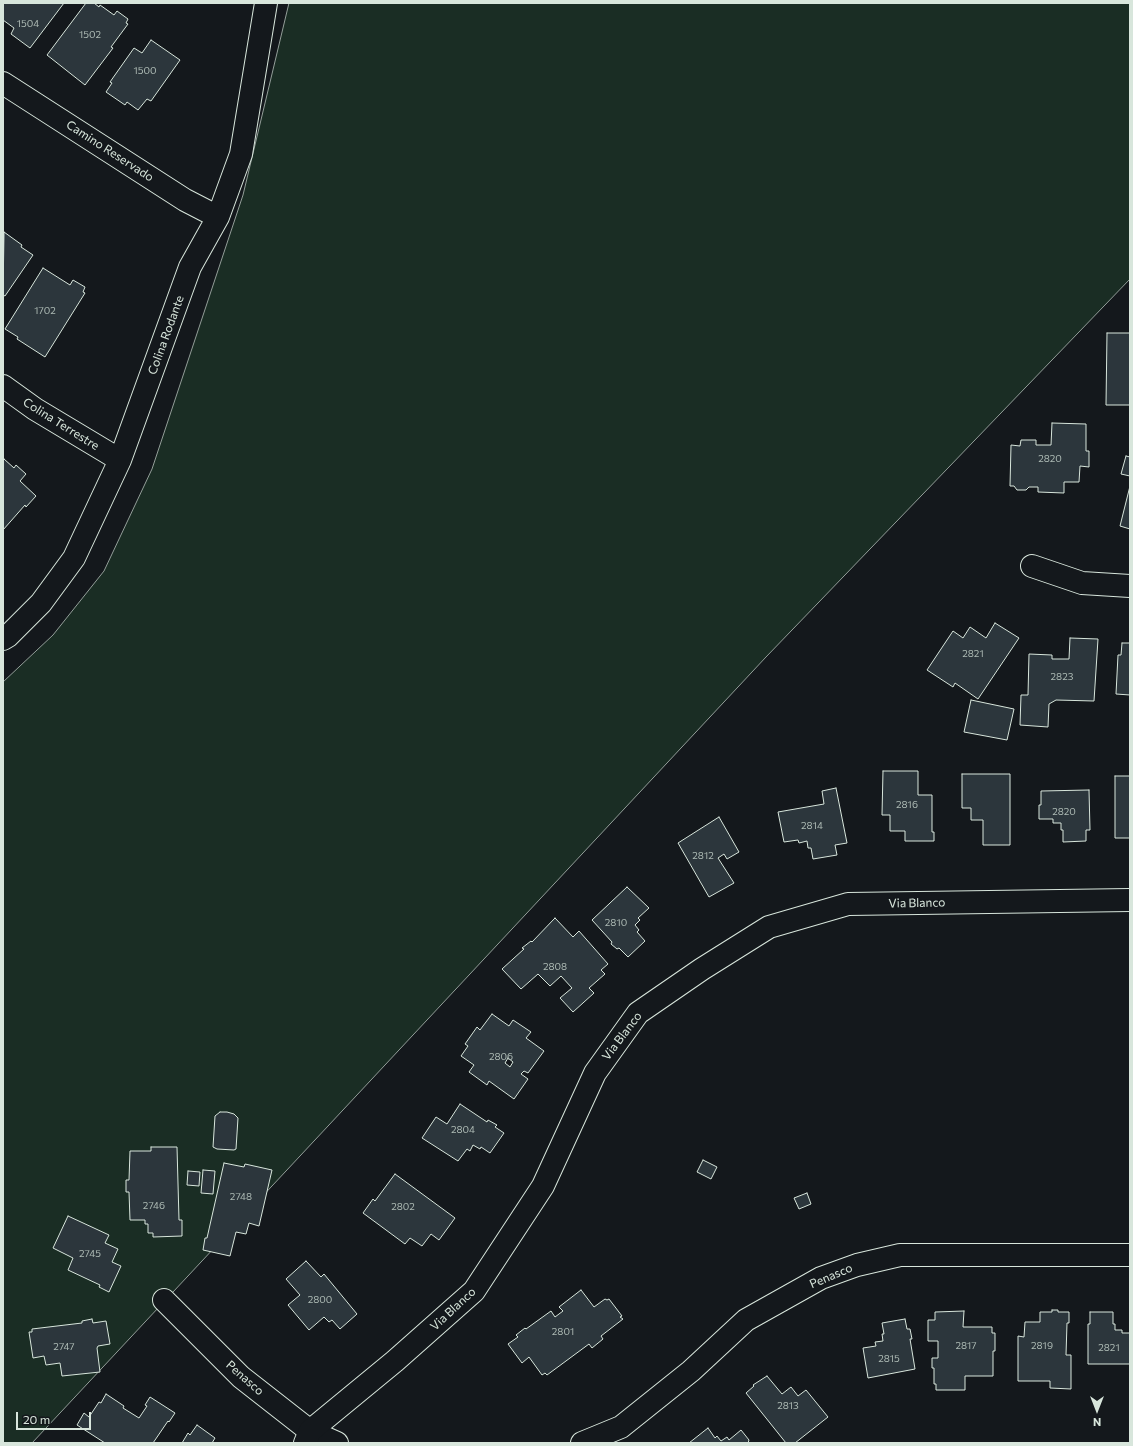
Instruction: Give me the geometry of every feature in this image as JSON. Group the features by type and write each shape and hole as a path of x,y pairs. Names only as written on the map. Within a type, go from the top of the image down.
{"street":[{"name":"Colina Rodante","path":"3,639 8,636 40,604 74,558 120,460 190,267 218,217 241,154 266,3"},
{"name":"Camino Reservado","path":"3,83 186,200 218,217"},
{"name":"Colina Terrestre","path":"3,386 35,409 120,460"},
{"path":"1032,566 1082,583 1130,586"},
{"name":"Via Blanco","path":"307,1437 474,1291 543,1186 595,1073 638,1013 702,969 769,927 848,904 1130,900"},
{"name":"Penasco","path":"582,1443 622,1427 691,1372 746,1320 821,1278 858,1265 900,1255 1130,1255"},
{"name":"Penasco","path":"164,1300 241,1377 307,1437 337,1443"}],"green space":[{"path":"289,3 1130,3 1130,279 766,657 32,1443 3,1443 3,682 53,635 104,571 152,469 243,195"}],"building":[{"path":"4,3 64,3 30,48 11,34 14,28 3,20"},
{"path":"86,3 94,3 99,7 100,5 114,15 117,11 128,19 126,23 128,24 111,47 113,48 85,85 47,55"},
{"path":"151,40 180,60 151,101 147,99 138,110 127,102 125,105 106,92 112,83 110,82 134,48 142,53"},
{"path":"4,232 33,255 5,296 3,295"},
{"path":"43,268 70,285 73,280 85,287 83,292 85,293 45,357 17,339 18,337 5,329"},
{"path":"1107,333 1130,333 1130,405 1106,405"},
{"path":"1052,423 1086,424 1086,451 1089,451 1089,467 1080,466 1079,482 1064,482 1064,493 1038,492 1038,487 1029,487 1026,490 1017,490 1014,486 1010,486 1011,445 1020,446 1021,440 1036,440 1036,445 1051,445"},
{"path":"1126,456 1130,457 1130,476 1121,474"},
{"path":"4,459 14,468 16,465 26,474 20,481 36,496 26,507 25,505 3,530 3,461"},
{"path":"1130,486 1130,529 1120,526"},
{"path":"995,623 1019,638 978,699 955,683 953,687 927,670 953,631 963,638 970,627 986,638"},
{"path":"1070,638 1098,639 1094,701 1056,700 1049,704 1048,727 1020,725 1021,695 1028,695 1029,654 1052,655 1052,659 1069,659"},
{"path":"1122,643 1130,643 1130,695 1116,694 1118,655 1121,655"},
{"path":"971,700 1014,709 1007,740 964,732"},
{"path":"883,771 918,771 918,795 932,795 932,832 934,832 934,841 905,841 905,831 890,831 890,815 882,815"},
{"path":"962,774 1010,774 1010,845 983,845 983,820 971,820 971,808 962,808"},
{"path":"1115,776 1130,776 1130,838 1115,838"},
{"path":"836,788 847,843 835,845 837,855 813,859 811,848 808,848 807,841 799,843 798,840 784,842 778,812 824,804 822,791"},
{"path":"1089,790 1090,830 1086,830 1086,841 1063,842 1063,830 1061,830 1061,823 1053,823 1053,819 1039,819 1041,791"},
{"path":"719,817 739,852 727,859 724,854 718,858 734,883 709,897 678,843"},
{"path":"627,887 649,908 638,918 640,920 635,925 639,930 637,932 645,941 628,957 619,948 617,949 611,944 612,942 592,920"},
{"path":"555,918 573,937 579,931 608,964 601,970 605,974 589,988 594,993 573,1012 560,998 572,988 561,976 550,986 538,974 521,989 502,969 524,949 522,948 531,941 532,942"},
{"path":"492,1014 509,1026 513,1020 531,1032 526,1038 544,1051 528,1073 524,1071 521,1074 528,1079 514,1099 489,1081 487,1085 469,1072 474,1065 461,1056 468,1046 465,1044 477,1027 480,1030","holes":["508,1058 513,1062 510,1067 505,1063"]},
{"path":"460,1104 487,1122 488,1120 497,1125 495,1127 504,1133 490,1153 481,1147 480,1149 473,1145 470,1151 467,1149 458,1161 422,1138 436,1117 447,1124"},
{"path":"220,1112 234,1114 238,1118 236,1149 234,1150 217,1149 213,1147 215,1116"},
{"path":"151,1147 177,1147 179,1220 182,1220 182,1236 153,1237 153,1233 148,1233 148,1224 145,1224 145,1220 130,1220 129,1192 126,1192 126,1180 129,1180 130,1151 151,1151"},
{"path":"703,1160 717,1167 711,1179 697,1172"},
{"path":"224,1163 244,1167 245,1164 272,1170 259,1226 249,1223 246,1234 236,1232 230,1256 203,1250"},
{"path":"203,1170 215,1171 213,1194 201,1193"},
{"path":"188,1171 200,1172 199,1186 187,1185"},
{"path":"395,1174 455,1218 439,1240 431,1234 422,1246 410,1238 405,1244 363,1213 373,1199 375,1201"},
{"path":"807,1193 811,1204 799,1209 794,1198"},
{"path":"68,1216 109,1235 105,1243 118,1249 112,1262 121,1266 109,1292 99,1287 100,1285 68,1270 73,1258 53,1248"},
{"path":"306,1261 321,1277 324,1274 357,1314 340,1329 332,1320 329,1322 324,1317 309,1330 288,1305 300,1295 286,1279"},
{"path":"581,1290 594,1307 605,1299 609,1299 622,1316 620,1317 623,1319 601,1336 603,1339 592,1348 589,1344 547,1375 545,1373 542,1375 529,1357 522,1363 508,1344 518,1337 516,1335 525,1328 526,1329 551,1311 555,1317 563,1311 559,1307"},
{"path":"1052,1310 1058,1310 1058,1312 1069,1312 1069,1323 1067,1323 1066,1355 1071,1355 1071,1389 1050,1388 1050,1381 1018,1381 1018,1336 1024,1337 1025,1322 1040,1322 1040,1312 1052,1312"},
{"path":"964,1311 963,1327 992,1327 992,1333 995,1333 993,1376 965,1376 965,1390 936,1390 936,1384 934,1384 934,1368 932,1368 932,1358 938,1358 938,1341 928,1341 928,1320 935,1320 935,1312"},
{"path":"1090,1312 1113,1312 1113,1324 1115,1324 1115,1330 1122,1330 1122,1333 1130,1333 1130,1364 1088,1364 1088,1324 1090,1324"},
{"path":"92,1319 93,1323 106,1321 110,1344 98,1346 97,1348 100,1372 62,1376 60,1363 46,1365 44,1356 33,1358 29,1332 32,1332 32,1329 82,1323 82,1321"},
{"path":"905,1319 907,1329 910,1329 912,1339 910,1339 915,1369 868,1378 863,1348 876,1346 875,1342 883,1341 882,1334 884,1334 882,1323"},
{"path":"767,1376 782,1394 791,1387 798,1396 806,1390 828,1417 795,1443 786,1443 746,1393 754,1386 753,1385"},
{"path":"106,1394 124,1406 123,1408 139,1418 147,1406 145,1405 150,1397 175,1413 153,1443 105,1443 77,1425 84,1413 89,1417 99,1402 101,1403"},
{"path":"197,1425 215,1438 212,1443 182,1443 188,1433 190,1435"},
{"path":"708,1428 715,1438 717,1436 721,1441 727,1437 729,1440 741,1430 749,1440 748,1443 689,1443"}]}
